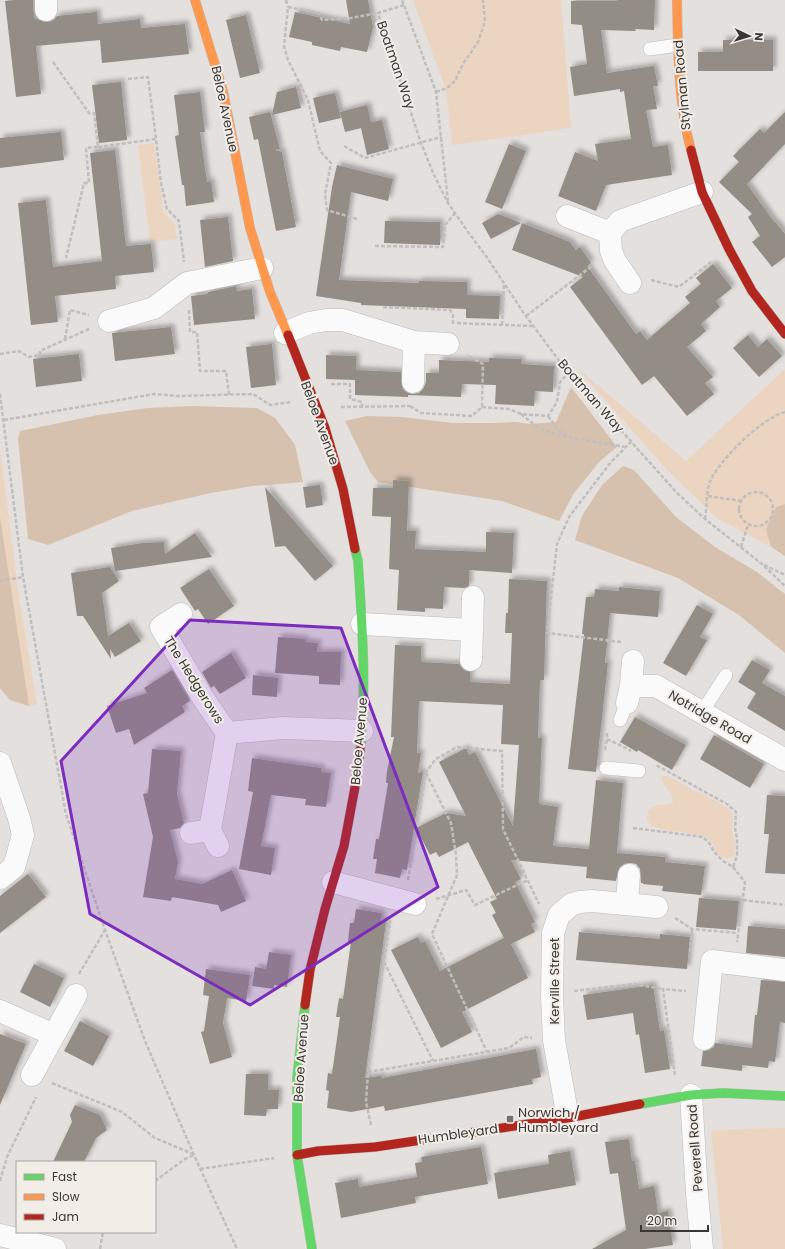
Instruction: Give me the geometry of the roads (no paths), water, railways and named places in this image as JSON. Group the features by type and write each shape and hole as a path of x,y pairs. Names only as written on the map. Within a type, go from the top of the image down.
{"street":[{"name":"Beloe Avenue","path":"195,0 223,91 250,228 262,268 285,333 325,428 343,489 358,562 364,665 362,731 355,787 344,846 310,970 297,1078 297,1155 312,1249"},
{"name":"Stylman Road","path":"677,0 678,45 685,128 702,192 729,249 752,292 785,334"},
{"path":"630,283 615,261 611,242 620,221 702,192"},
{"path":"567,216 611,242"},
{"path":"109,321 154,308 187,283 262,268"},
{"path":"285,333 309,323 326,320 343,320 414,342 448,344"},
{"path":"413,382 414,342"},
{"path":"471,660 473,597"},
{"name":"The Hedgerows","path":"181,614 155,621 227,733 206,836"},
{"path":"362,624 472,630"},
{"name":"Notridge Road","path":"633,661 626,703 656,686 785,760"},
{"name":"The Hedgerows","path":"227,733 283,728 362,731"},
{"path":"0,763 19,818 23,835 14,867 0,878"},
{"path":"629,875 627,904 658,907"},
{"path":"333,882 404,901"},
{"name":"Kerville Street","path":"568,1118 554,1040 552,997 553,933 559,915 572,904 592,901 627,904"},
{"path":"704,1039 712,961 785,970"},
{"path":"36,1081 54,1035 76,995"},
{"path":"0,1011 54,1035"},
{"name":"Humbleyard","path":"297,1155 318,1151 374,1146 568,1118 691,1095 723,1093 785,1096"},
{"name":"Peverell Road","path":"691,1095 702,1249"},
{"path":"0,1235 56,1249"}],"lane":[{"path":"650,49 678,45"},
{"path":"702,712 726,675"},
{"path":"606,768 639,771"}],"place":[{"name":"Norwich / Humbleyard","path":"510,1119"}]}
